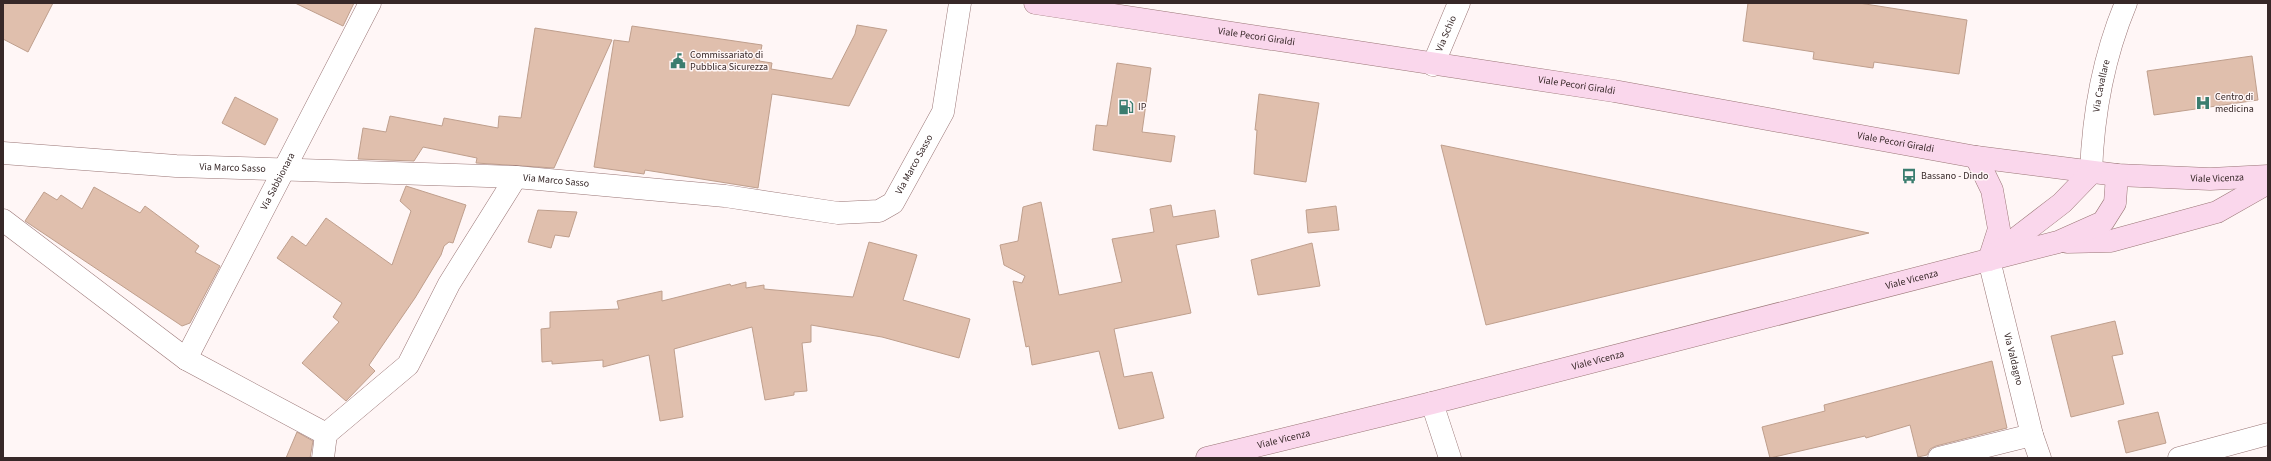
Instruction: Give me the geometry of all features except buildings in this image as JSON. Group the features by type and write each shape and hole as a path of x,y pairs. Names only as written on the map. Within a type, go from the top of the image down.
{"street":[{"name":"Via Sabbionara","path":"186,359 370,3"},
{"name":"Via Marco Sasso","path":"3,152 176,166 516,177 725,196 838,213 879,211 893,203 943,112 960,3"},
{"name":"Viale Pecori Giraldi","path":"1035,3 1433,65 1614,91 1976,157 2091,173 2118,175"},
{"name":"Via Schio","path":"1433,65 1459,3"},
{"name":"Via Cavallare","path":"2091,173 2092,138 2099,88 2114,32 2126,3"},
{"path":"1976,157 1992,190 1999,229 1989,260"},
{"path":"1989,260 2062,203 2091,173"},
{"path":"2058,242 2102,222 2115,203 2118,175"},
{"name":"Viale Vicenza","path":"2118,175 2210,179 2268,176"},
{"path":"323,458 326,434 408,365 449,284 516,177"},
{"path":"2058,242 2111,241 2217,212 2268,183"},
{"path":"3,220 186,359 326,434"},
{"name":"Viale Vicenza","path":"1207,458 1432,403 2058,242"},
{"name":"Via Valdagno","path":"1989,260 2032,435 2040,458"},
{"path":"1432,403 1450,458"},
{"path":"2179,458 2268,434"},
{"path":"1939,458 2032,435"}],"place":[{"name":"Commissariato di Pubblica Sicurezza","path":"678,61"},
{"name":"Centro di medicina","path":"2203,103"},
{"name":"IP","path":"1126,107"},
{"name":"Bassano - Dindo","path":"1909,176"}]}
